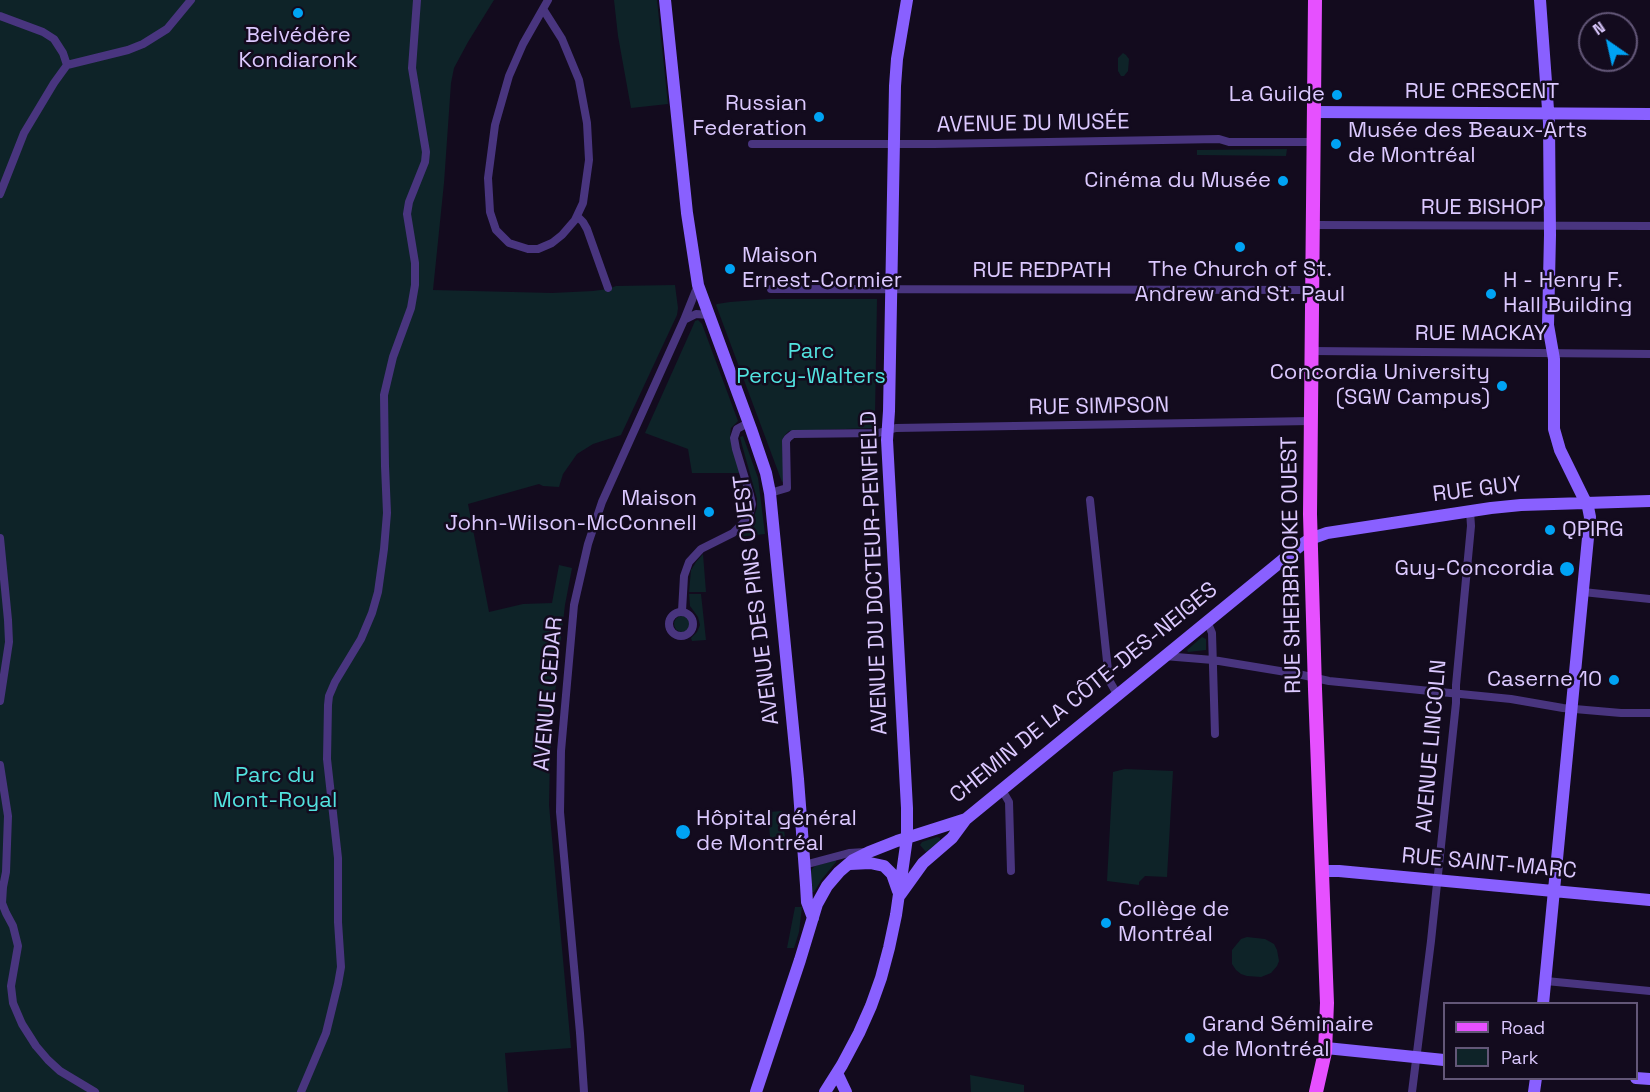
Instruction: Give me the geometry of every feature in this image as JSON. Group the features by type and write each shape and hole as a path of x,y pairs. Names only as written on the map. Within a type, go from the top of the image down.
{"main road":[{"name":"AVENUE DES PINS OUEST","path":"665,0 687,213 698,285 766,473 770,493 798,779 807,902 813,919"},
{"name":"AVENUE DU DOCTEUR-PENFIELD","path":"825,1092 859,1033 878,988 889,948 907,838 887,430 896,71 907,0"},
{"name":"RUE SHERBROOKE OUEST","path":"1315,0 1310,539 1327,1003 1326,1048 1316,1092"},
{"path":"1540,0 1548,113 1550,226 1548,325 1553,353 1554,423 1556,441 1590,517 1543,1002"},
{"name":"RUE CRESCENT","path":"1314,112 1650,114"},
{"name":"RUE GUY","path":"1310,539 1327,533 1521,505 1650,501"},
{"name":"CHEMIN DE LA CÔTE-DES-NEIGES","path":"756,1092 817,904 835,876 848,864 868,852 966,819 1291,552 1310,539"},
{"path":"899,895 923,863 952,838 966,819"},
{"path":"848,864 870,863 884,866 892,874 899,895"},
{"name":"RUE SAINT-MARC","path":"1323,871 1650,900"},
{"path":"1326,1048 1443,1060"},
{"path":"837,1073 846,1092"}],"street":[{"path":"0,194 24,133 67,65 115,54 143,44 167,29 191,0"},
{"path":"301,1092 326,1033 340,967 338,858 327,759 329,696 362,639 378,592 387,513 384,395 391,366 411,308 415,285 415,264 407,214 409,202 425,162 426,152 413,78 417,0"},
{"path":"543,9 562,39 581,86 586,111 589,166 584,199 578,216 569,228 552,243 538,249 528,249 512,245 494,226 490,212 488,178 499,111 518,54 530,30 548,0"},
{"path":"0,16 43,32 54,39 67,65"},
{"name":"AVENUE DU MUSÉE","path":"752,144 1219,139 1229,142 1314,142"},
{"path":"578,216 587,229 608,288"},
{"name":"RUE BISHOP","path":"1314,225 1650,226"},
{"name":"AVENUE CEDAR","path":"584,1092 560,812 562,744 574,605 588,544 606,490 698,285"},
{"name":"RUE REDPATH","path":"771,289 1312,290"},
{"path":"684,320 696,314 709,315"},
{"name":"RUE MACKAY","path":"1311,351 1650,354"},
{"name":"RUE SIMPSON","path":"770,493 787,488 786,441 791,435 878,433 896,428 1311,421"},
{"path":"681,611 684,576 689,562 701,549 733,533 750,512 752,504 734,438 737,429 748,423"},
{"path":"1090,500 1109,680 1117,694"},
{"name":"AVENUE LINCOLN","path":"1413,1092 1456,694 1471,526 1470,511"},
{"path":"0,538 9,642 0,701"},
{"path":"1583,592 1650,599"},
{"path":"1207,621 1211,631 1215,734"},
{"path":"1164,656 1213,660 1329,681 1511,699 1550,707 1650,713"},
{"path":"0,765 8,816 6,872 2,903 13,926 18,946 11,986 13,1003 22,1024 42,1054 60,1071 95,1092"},
{"path":"1002,790 1009,802 1011,871"},
{"name":"CHEMIN DE LA CÔTE-DES-NEIGES","path":"804,865 849,853 868,852"},
{"path":"1545,981 1650,991"}],"green space":[{"name":"Parc du Mont-Royal","path":"0,0 494,0 454,68 433,290 552,293 593,291 616,286 675,285 677,315 621,435 593,444 577,454 563,474 559,487 539,484 468,504 489,612 523,604 552,603 559,565 572,568 557,671 550,756 549,805 571,1048 505,1053 508,1092 0,1092"},
{"path":"614,0 657,0 668,104 631,108"},
{"path":"1123,53 1129,59 1128,71 1121,76 1118,71 1118,58"},
{"path":"1287,149 1286,156 1197,155 1197,150"},
{"name":"Parc Percy-Walters","path":"769,299 877,299 873,428 789,431 782,440 784,481 782,482 716,305"},
{"path":"698,320 702,324 738,421 731,428 730,437 740,473 692,473 688,449 645,433 695,321"},
{"path":"743,436 758,478 765,534 737,537 752,522 757,508 757,499 740,437"},
{"path":"703,554 706,592 689,592 691,570"},
{"path":"689,594 701,594 706,640 692,641 691,638 700,625 698,617 690,606"},
{"path":"682,616 690,624 682,632 674,624"},
{"path":"1202,637 1206,639 1206,650 1188,652 1187,650"},
{"path":"1125,769 1173,771 1167,877 1145,876 1139,885 1107,881 1113,772"},
{"path":"782,811 786,847 771,849 768,812"},
{"path":"937,837 940,841 926,852 920,845 922,842"},
{"path":"836,860 812,892 810,873 812,869"},
{"path":"795,907 802,907 799,932 794,948 787,948"},
{"path":"1247,937 1265,939 1274,944 1279,961 1271,973 1261,977 1247,976 1236,970 1232,964 1232,950 1241,939"},
{"path":"970,1075 1024,1085 1024,1092 971,1092"}],"place":[{"name":"Belvédère Kondiaronk","path":"298,13"},
{"name":"La Guilde","path":"1337,95"},
{"name":"Russian Federation","path":"819,117"},
{"name":"Musée des Beaux-Arts de Montréal","path":"1336,144"},
{"name":"Cinéma du Musée","path":"1283,181"},
{"name":"The Church of St. Andrew and St. Paul","path":"1240,247"},
{"name":"Maison Ernest-Cormier","path":"730,269"},
{"name":"H - Henry F. Hall Building","path":"1491,294"},
{"name":"Concordia University (SGW Campus)","path":"1502,386"},
{"name":"Maison John-Wilson-McConnell","path":"709,512"},
{"name":"QPIRG","path":"1550,530"},
{"name":"Guy-Concordia","path":"1567,569"},
{"name":"Caserne 10","path":"1614,680"},
{"name":"Hôpital général de Montréal","path":"683,832"},
{"name":"Collège de Montréal","path":"1106,923"},
{"name":"Grand Séminaire de Montréal","path":"1190,1038"}]}
